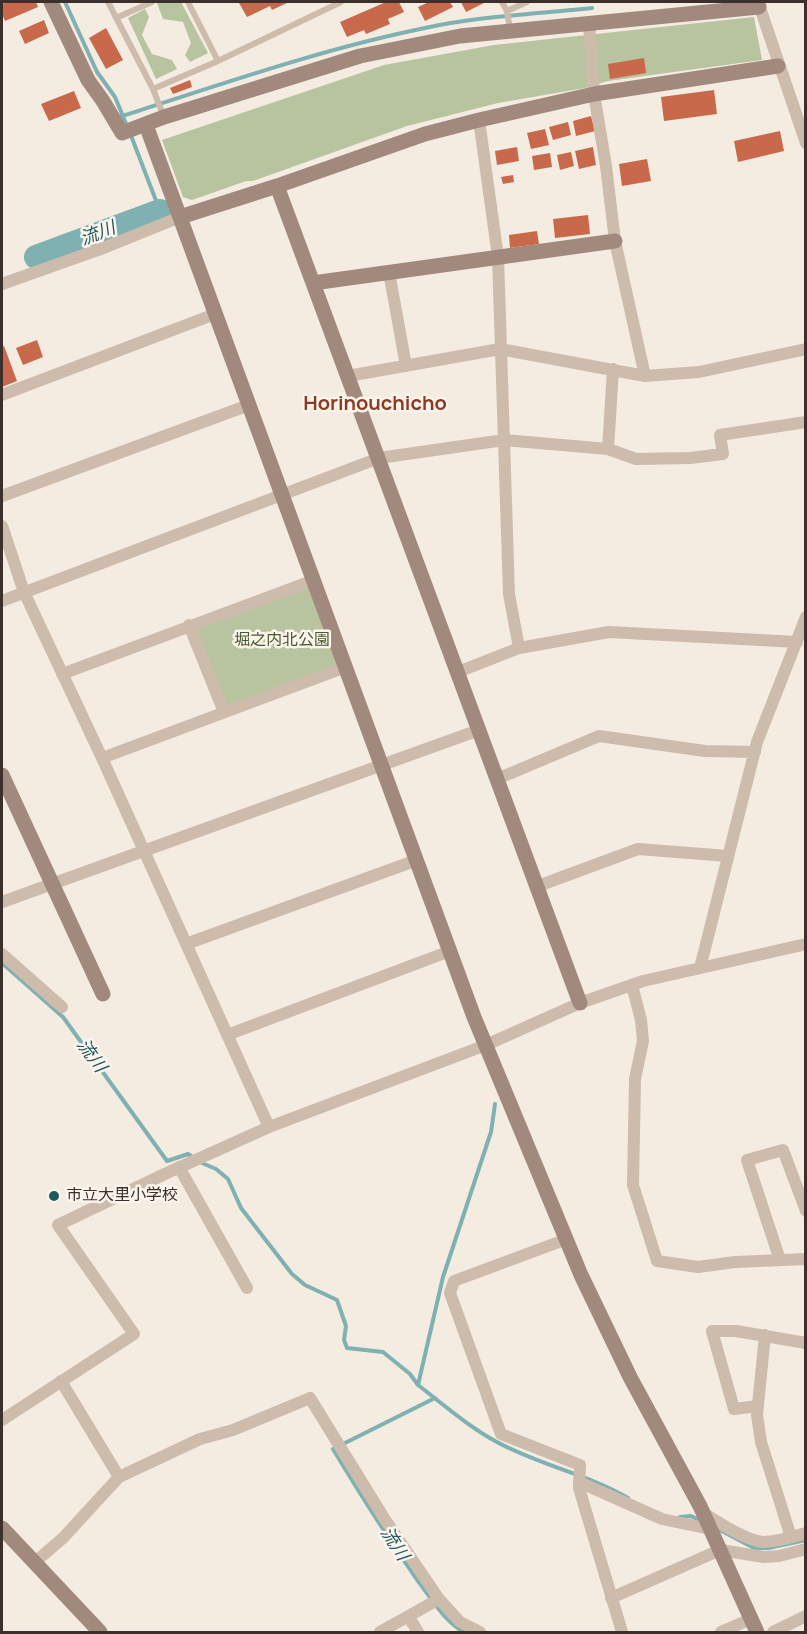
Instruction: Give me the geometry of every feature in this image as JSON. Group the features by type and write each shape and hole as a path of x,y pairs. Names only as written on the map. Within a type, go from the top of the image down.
{"street":[{"path":"51,2 88,80 103,100 133,129 180,217 486,1045 581,1275 630,1377 707,1521 754,1626 721,1632"},
{"path":"133,129 161,110 360,56 459,36 509,26 589,24 758,4 806,143"},
{"path":"589,24 594,94 615,241 645,376"},
{"path":"2,285 180,217 277,186 415,137 594,94 778,66"},
{"path":"479,120 498,257 509,594 519,648"},
{"path":"277,186 580,1003"},
{"path":"313,283 615,241"},
{"path":"388,272 406,366"},
{"path":"2,278 15,280"},
{"path":"2,395 215,314"},
{"path":"348,376 500,349 645,376 699,372 806,349"},
{"path":"608,449 613,369"},
{"path":"2,496 249,405"},
{"path":"2,601 379,458 504,440 608,449 636,459 690,458 723,454 720,435 806,422"},
{"path":"2,525 24,592 102,758 269,1127"},
{"path":"62,674 314,580"},
{"path":"700,968 754,752 806,617"},
{"path":"189,625 224,712"},
{"path":"458,672 519,648 609,632 797,642"},
{"path":"102,758 346,667"},
{"path":"2,902 479,730"},
{"path":"497,779 599,736 705,751 754,752"},
{"path":"2,775 104,993"},
{"path":"538,886 638,849 728,856"},
{"path":"186,944 417,860"},
{"path":"2,1420 134,1334 58,1226 188,1163 269,1127 486,1045 580,1003 632,985 801,945 806,958"},
{"path":"227,1035 450,951"},
{"path":"4,959 62,1007"},
{"path":"632,985 644,1041 635,1079 633,1185 657,1261 698,1267 735,1262 806,1259"},
{"path":"780,1260 747,1160 783,1150 806,1211"},
{"path":"188,1163 247,1288"},
{"path":"567,1239 454,1281 450,1293 501,1434 580,1465 579,1488 622,1632"},
{"path":"758,1406 734,1409 712,1330 765,1335 806,1343"},
{"path":"765,1335 757,1416 761,1442 791,1537"},
{"path":"61,1381 119,1477"},
{"path":"35,1562 63,1538 119,1477 200,1439 233,1430 310,1398 384,1518 439,1599 460,1622 480,1632"},
{"path":"579,1482 662,1520 707,1521 760,1542 774,1542 806,1533"},
{"path":"2,1528 100,1632"},
{"path":"611,1598 720,1550 764,1557 779,1556 806,1549"},
{"path":"380,1632 439,1599"},
{"path":"408,1616 418,1632"},
{"path":"773,1632 806,1616"}],"lane":[{"path":"108,2 153,89 161,110"},
{"path":"116,18 152,2"},
{"path":"188,2 218,61"},
{"path":"153,89 218,61 341,2"},
{"path":"502,2 507,11 509,26"},
{"path":"507,11 527,2"}],"green space":[{"path":"181,2 208,53 190,62 185,55 191,43 183,22 163,19 157,3"},
{"path":"145,9 149,17 142,35 152,54 172,60 177,69 156,79 128,18"},
{"path":"754,17 762,60 608,81 585,88 498,103 407,126 253,181 246,181 192,200 183,197 162,140 384,65 494,45"},
{"name":"堀之内北公園","path":"314,580 346,667 224,712 189,625"}],"building":[{"path":"36,2 38,7 5,21 2,4"},
{"path":"289,2 272,10 270,6 247,17 239,3"},
{"path":"386,2 399,2 404,12 388,19 390,24 366,34 364,30 347,37 340,22"},
{"path":"429,2 450,2 453,7 425,21 418,7"},
{"path":"461,2 486,2 466,12"},
{"path":"44,20 49,33 25,44 19,31"},
{"path":"106,28 123,60 106,69 89,38"},
{"path":"644,58 646,73 610,79 608,64"},
{"path":"190,80 192,87 173,94 170,88"},
{"path":"714,90 717,114 664,121 661,97"},
{"path":"74,91 81,108 49,121 41,104"},
{"path":"591,116 595,131 576,136 573,121"},
{"path":"568,122 571,135 553,140 549,127"},
{"path":"545,129 549,145 531,149 527,133"},
{"path":"780,131 784,151 738,162 734,141"},
{"path":"517,147 519,161 497,165 495,151"},
{"path":"593,147 596,165 579,169 575,151"},
{"path":"571,152 574,166 560,170 557,155"},
{"path":"550,153 552,167 534,170 532,156"},
{"path":"647,159 651,181 622,186 619,164"},
{"path":"513,175 514,182 503,184 501,177"},
{"path":"588,215 590,234 555,238 553,219"},
{"path":"537,231 539,244 510,248 509,235"},
{"path":"37,340 43,357 23,365 16,348"},
{"path":"4,346 17,381 2,387 2,347"}],"waterway":[{"path":"65,2 97,72 115,97 127,126"},
{"path":"122,116 272,68 387,36 466,21 592,8"},
{"path":"130,133 160,211"},
{"name":"流川","path":"36,257 160,211"},
{"path":"2,963 63,1017 167,1161 188,1154 216,1169 228,1179 241,1208 292,1274 305,1285 337,1300 346,1326 344,1340 347,1348 383,1352 410,1374 418,1385"},
{"path":"495,1104 491,1132 443,1277 418,1385 467,1423 497,1442 529,1457 596,1482 628,1498"},
{"name":"流川","path":"435,1398 333,1449 374,1516 433,1602 444,1616 464,1632"},
{"path":"680,1517 691,1516 701,1521"},
{"path":"716,1528 754,1548 768,1548 806,1540"}],"place":[{"name":"市立大里小学校","path":"54,1196"}],"district":[{"name":"Horinouchicho","path":"375,404"}]}
